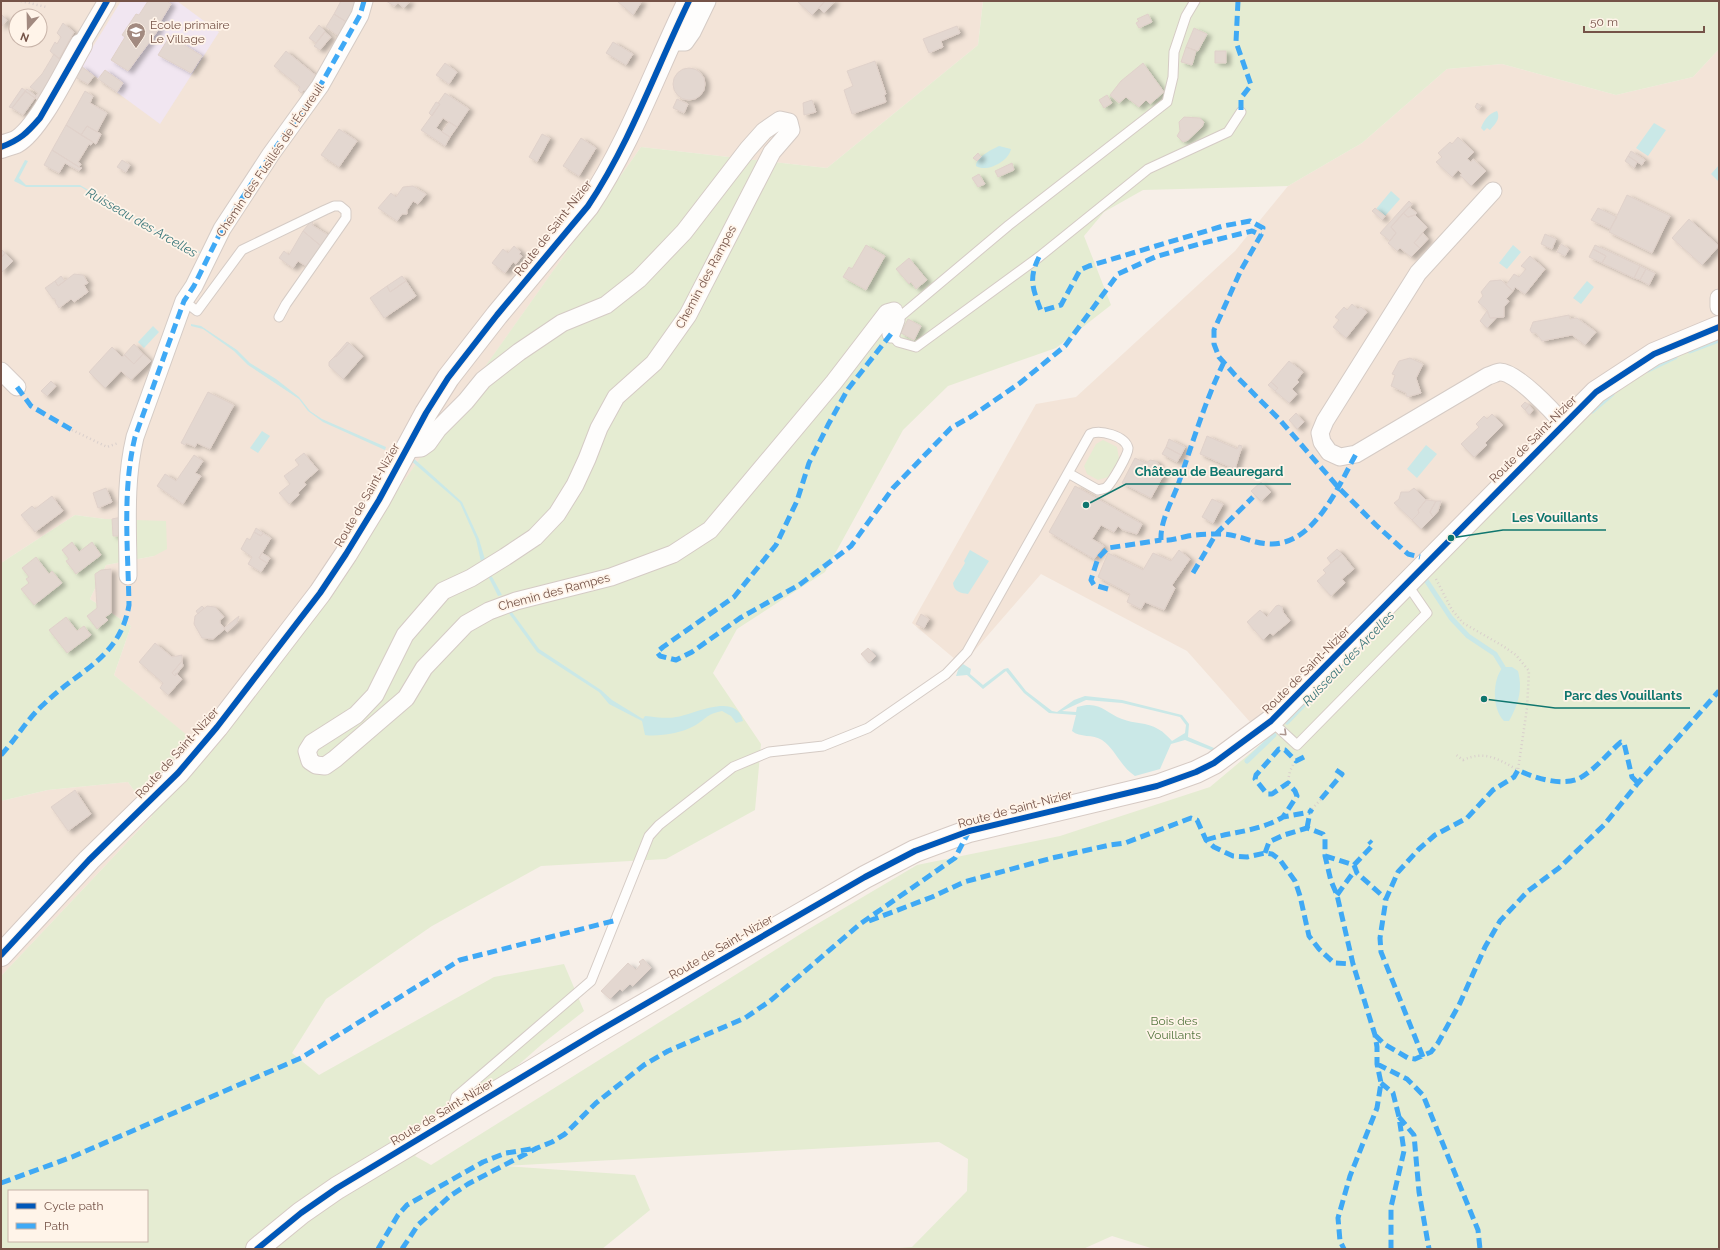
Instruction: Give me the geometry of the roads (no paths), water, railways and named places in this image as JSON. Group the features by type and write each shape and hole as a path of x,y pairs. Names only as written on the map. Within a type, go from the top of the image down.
{"main road":[{"name":"Route de Saint-Nizier","path":"1,955 89,860 178,773 217,727 315,599 346,554 379,500 426,413 448,378 497,315 583,212 599,190 627,137 689,1"},
{"path":"1,147 16,142 28,132 40,118 81,45"},
{"name":"Route de Saint-Nizier","path":"257,1249 301,1213 337,1188 604,1028 864,877 916,851 969,831 1157,786 1214,763 1271,721 1596,392 1627,370 1654,354 1719,327"}],"street":[{"path":"81,45 107,1"},
{"name":"Chemin des Fusillés de l'Écureuil","path":"128,576 127,482 130,458 135,437 184,301 194,286 222,229 271,154 320,86 360,15 364,1"},
{"path":"671,39 679,42 685,42 692,32 707,1"},
{"name":"Chemin des Rampes","path":"406,449 421,448 428,443 483,380 519,352 562,323 606,305 639,279 684,232 748,149 764,131 780,120 790,122 791,130 772,152 688,315 654,363 616,397 599,428 587,460 575,485 557,514 534,536 511,553 470,578 443,591 405,635 375,695 356,715 312,743 307,751 310,761 316,765 325,766 335,759 406,698 424,668 466,624 489,611 516,601 611,577 672,554 710,530 834,382 887,313 894,312 894,327"},
{"path":"1493,191 1418,273 1325,421 1320,433 1322,442 1329,452 1340,457 1356,454 1488,376 1500,372 1512,376 1542,400 1563,424"},
{"path":"1719,298 1719,307"},
{"path":"1,371 17,388"}],"lane":[{"path":"1195,1 1186,16 1174,52 1173,77 1167,102 1009,225 894,327 898,342 916,347 1039,257 1148,169 1228,132 1241,112"},
{"path":"184,301 197,311 242,250 325,210 334,206 340,206 346,211 346,218 286,304 279,317"},
{"path":"451,1120 456,1097 591,981 649,836 659,825 733,767 769,752 823,746 868,728 946,674 967,652 1090,434 1096,431 1105,432 1125,442 1128,449 1127,454 1112,481 1106,488 1098,490 1068,473"},
{"path":"1271,721 1297,745 1427,613 1407,584"}],"water":[{"path":"1497,111 1498,119 1490,130 1487,128 1484,131 1481,128 1485,120"},
{"path":"1654,123 1666,130 1648,156 1636,148"},
{"path":"999,146 1011,149 1006,158 997,165 991,167 981,168 976,166 981,157"},
{"path":"25,160 28,161 19,178 26,185 80,185 147,225 204,254 201,254 145,226 81,187 26,187 14,181"},
{"path":"1719,165 1719,182 1711,174"},
{"path":"1391,191 1400,199 1385,216 1376,209"},
{"path":"1513,245 1521,252 1507,269 1499,263"},
{"path":"1587,281 1594,287 1581,304 1573,298"},
{"path":"191,324 201,326 237,350 250,363 276,379 299,397 310,411 322,419 386,447 385,450 323,422 308,411 299,399 248,365 234,351 203,329 191,326"},
{"path":"153,326 159,332 144,348 138,342"},
{"path":"262,431 270,436 258,453 250,448"},
{"path":"1426,445 1437,454 1417,478 1407,469"},
{"path":"411,456 462,502 479,539 486,563 482,566 476,539 460,503 409,459"},
{"path":"970,550 989,561 968,594 956,590 953,583 965,563 964,561"},
{"path":"490,573 502,595 498,596 487,574"},
{"path":"506,604 539,649 601,690 612,700 643,719 645,716 672,718 703,709 723,706 732,707 739,712 743,721 736,723 731,716 722,711 709,716 698,724 683,731 663,735 645,735 642,721 609,704 599,692 537,652 503,605"},
{"path":"963,664 971,669 970,674 983,685 1004,669 1008,668 1026,691 1052,711 1057,712 1074,700 1085,696 1122,700 1182,715 1189,724 1188,737 1214,748 1213,751 1185,740 1171,744 1160,769 1135,776 1125,768 1111,748 1102,740 1095,737 1079,735 1072,731 1076,715 1049,713 1024,693 1006,671 983,689 967,675 956,676 959,667","holes":["1086,700 1122,703 1180,717 1186,725 1185,733 1172,741 1154,727 1122,719 1097,706 1085,705 1077,707 1076,712 1062,711"]},
{"path":"1503,667 1512,667 1518,671 1520,685 1519,697 1509,721 1504,721 1500,716 1497,709 1495,694 1497,679"}],"waterway":[{"name":"Ruisseau des Arcelles","path":"1690,351 1719,340"},
{"name":"Ruisseau des Arcelles","path":"1648,370 1675,357"},
{"name":"Ruisseau des Arcelles","path":"1592,411 1612,394"},
{"path":"1426,580 1451,618 1468,636 1495,654 1503,667"},
{"name":"Ruisseau des Arcelles","path":"1287,722 1373,633"},
{"name":"Ruisseau des Arcelles","path":"1247,761 1274,735"}],"place":[{"name":"École primaire Le Village","path":"136,49"},
{"name":"Château de Beauregard","path":"1086,505"},
{"name":"Les Vouillants","path":"1451,538"},
{"name":"Parc des Vouillants","path":"1484,699"}],"park label":[{"name":"Bois des Vouillants","path":"1174,1028"}]}
